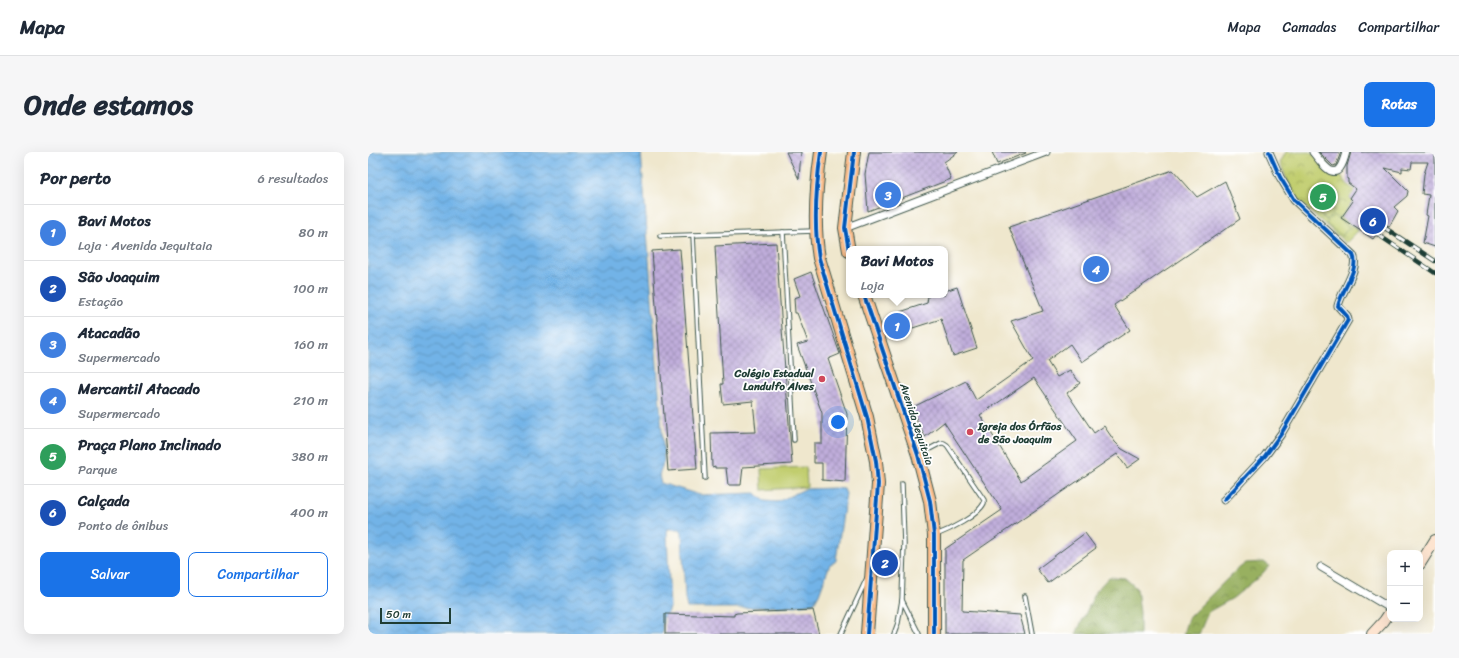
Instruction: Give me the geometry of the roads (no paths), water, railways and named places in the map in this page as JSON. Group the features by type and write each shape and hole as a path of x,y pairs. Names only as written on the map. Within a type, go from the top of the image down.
{"main road":[{"path":"821,152 817,178 816,231 819,258 868,417 874,447 878,484 867,634"},
{"path":"848,246 845,228 854,152"},
{"name":"Avenida Jequitaia","path":"865,298 918,455 930,501 934,536 934,634"},
{"path":"1423,559 1435,540"},
{"path":"1372,634 1387,616"}],"street":[{"path":"845,228 1046,152"},
{"path":"1224,500 1265,456 1281,434 1348,320 1347,316 1338,306 1355,266 1353,255 1294,200 1280,177 1269,152"},
{"path":"1313,152 1326,168 1332,171 1337,171 1340,169 1346,152"},
{"path":"1321,567 1387,606"}],"lane":[{"path":"660,236 816,231"},
{"path":"783,232 794,440"},
{"path":"693,235 704,478"},
{"path":"918,455 941,443 947,445 984,500 981,508 960,524 934,536"},
{"path":"894,634 898,623 902,600 904,544 902,484"},
{"path":"841,634 872,566"},
{"path":"1025,596 1032,634"},
{"path":"902,600 919,634"}],"water":[{"path":"368,152 641,152 664,458 659,475 661,483 700,495 755,493 765,501 777,502 805,489 844,489 846,494 836,560 830,564 819,594 814,603 795,606 687,608 685,598 682,532 680,529 668,529 670,608 668,613 663,618 662,634 368,634"}],"railway":[{"path":"1382,226 1435,261"},
{"path":"1377,234 1435,273"}],"place":[{"name":"Atacadão","path":"888,195"},
{"name":"Praça Plano Inclinado","path":"1323,197"},
{"name":"Calçada","path":"1373,221"},
{"name":"Mercantil Atacado","path":"1096,269"},
{"name":"Bavi Motos","path":"897,326"},
{"name":"Colégio Estadual Landulfo Alves","path":"822,379"},
{"name":"Igreja dos Órfãos de São Joaquim","path":"970,432"},
{"name":"São Joaquim","path":"885,563"}]}
